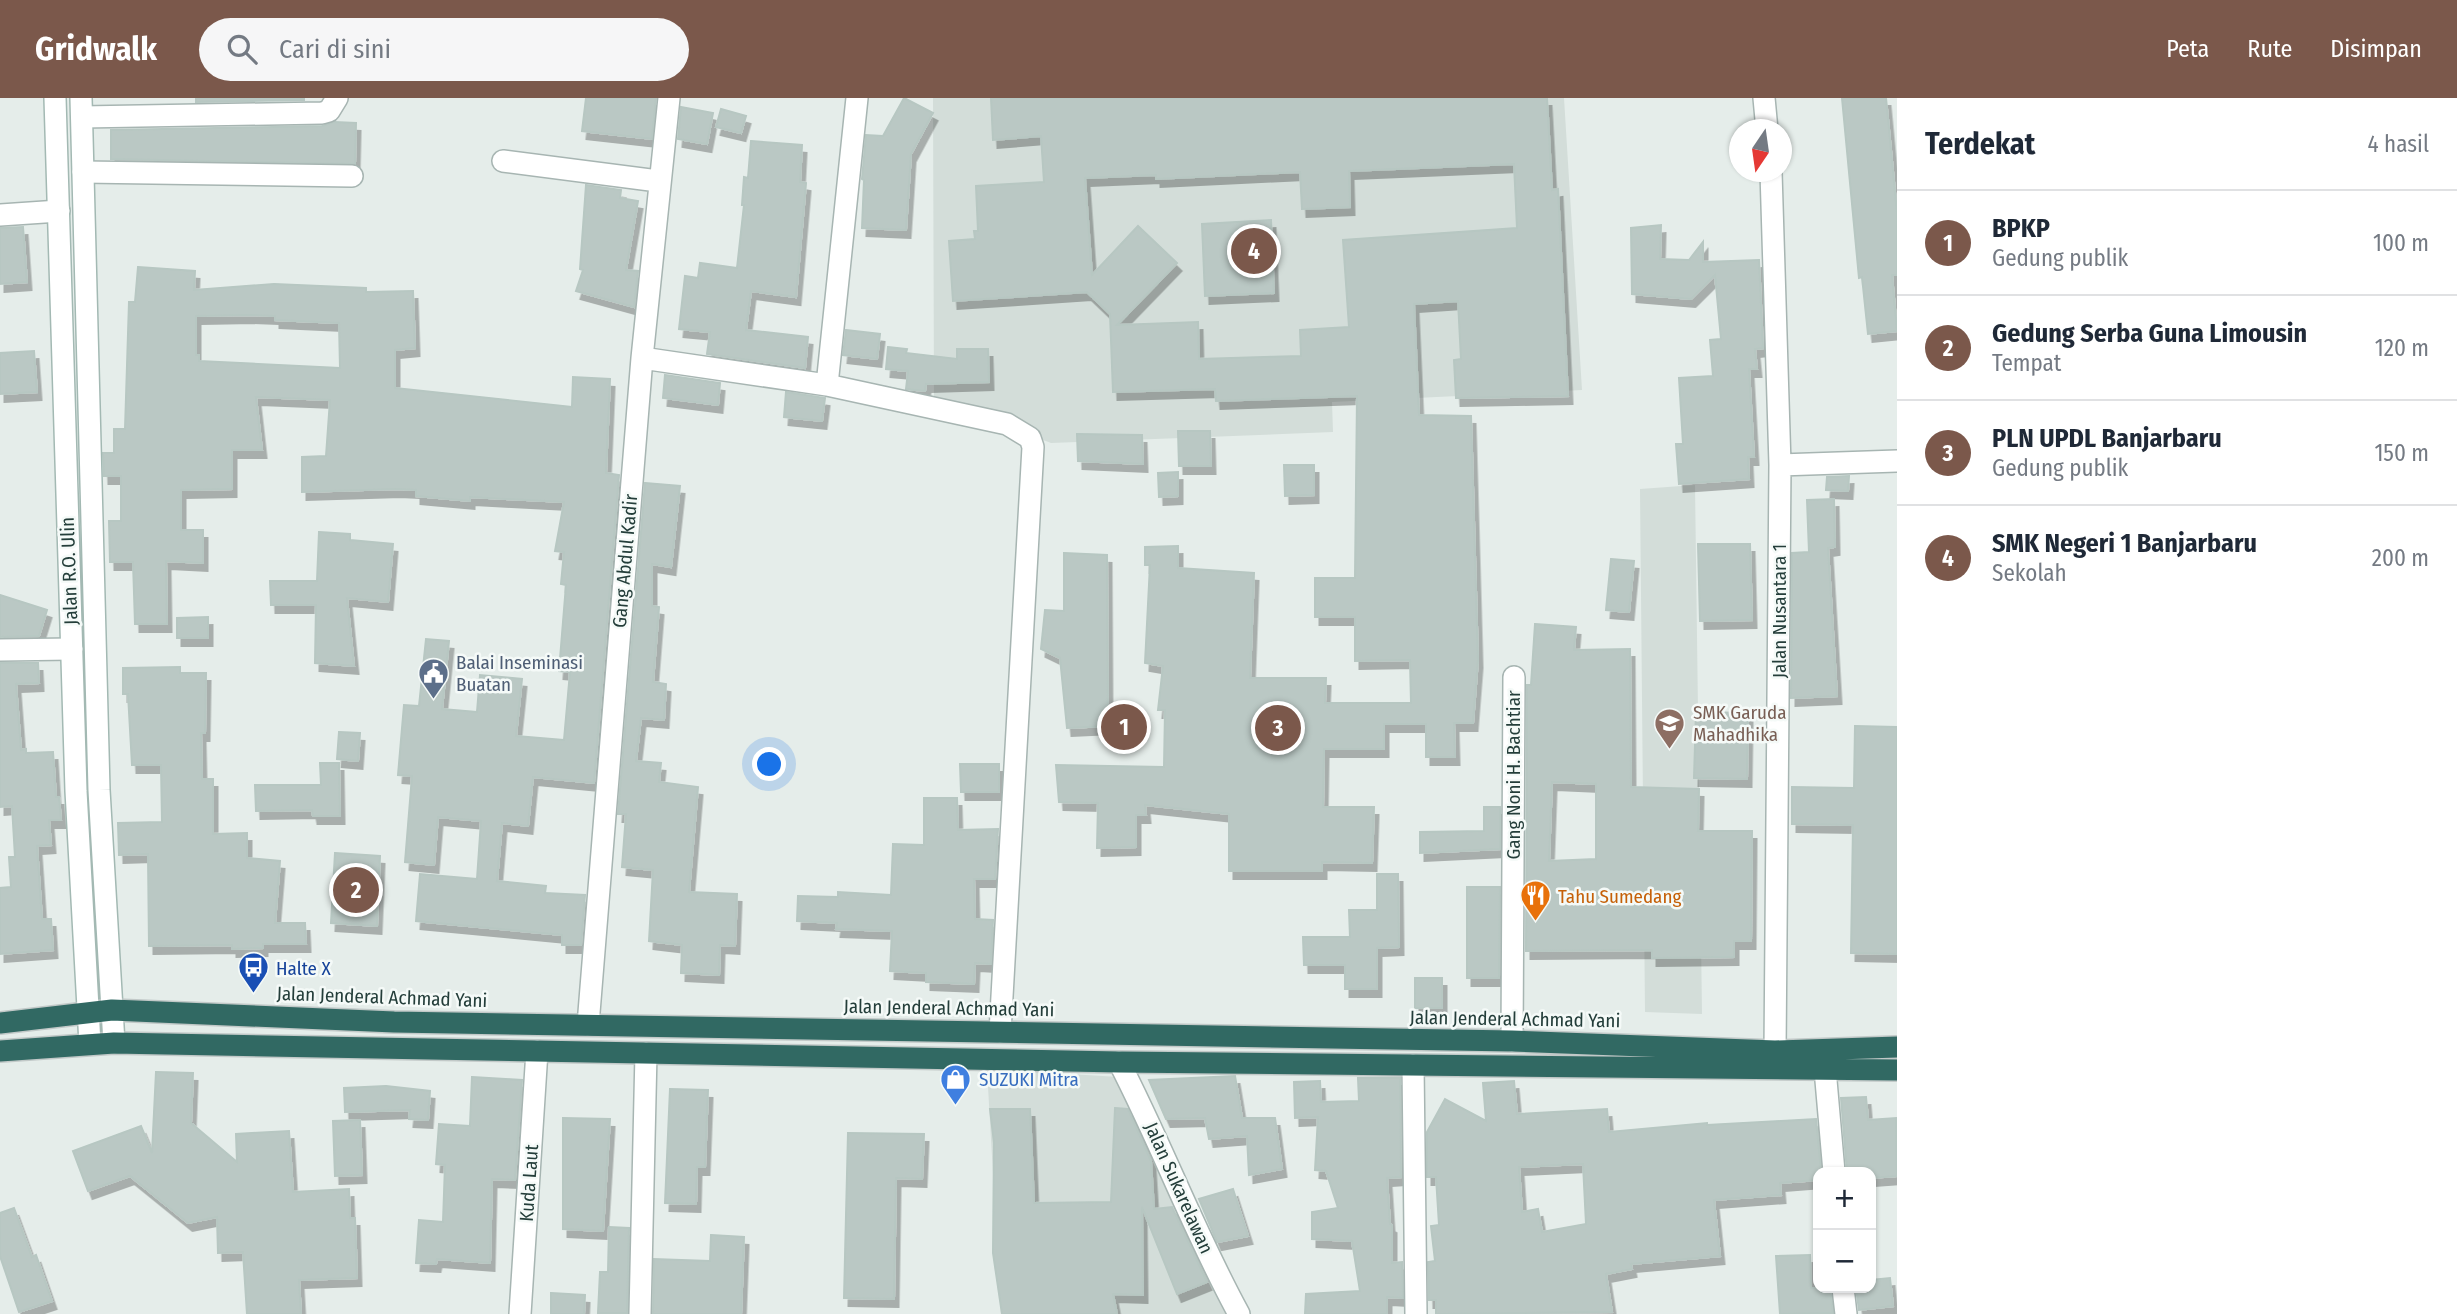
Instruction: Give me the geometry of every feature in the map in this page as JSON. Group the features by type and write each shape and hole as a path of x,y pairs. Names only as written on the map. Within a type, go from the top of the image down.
{"highway":[{"name":"Jalan Jenderal Achmad Yani","path":"0,1023 112,1010 394,1022 1512,1041 1775,1051 1897,1047"},
{"path":"874,1029 874,1058"},
{"path":"0,1051 114,1043 1119,1062 1897,1070"}],"street":[{"name":"Jalan R.O. Ulin","path":"55,98 76,791 90,1044"},
{"path":"81,107 322,113 329,111 337,98"},
{"name":"Gang Abdul Kadir","path":"587,1025 642,358 670,98"},
{"path":"827,385 857,98"},
{"path":"1764,98 1766,119"},
{"name":"Jalan R.O. Ulin","path":"81,107 99,790 114,1043"},
{"path":"503,161 659,181"},
{"path":"83,172 352,176"},
{"name":"Jalan Nusantara 1","path":"1772,182 1780,464 1775,1051"},
{"path":"0,215 60,211"},
{"path":"642,358 827,385 1007,424 1030,438 1033,447 1000,1032"},
{"path":"1780,464 1897,461"},
{"path":"0,650 72,649"},
{"name":"Gang Noni H. Bachtiar","path":"1512,1041 1514,677"},
{"path":"76,791 99,790"},
{"name":"Kuda Laut","path":"520,1314 537,1051"},
{"path":"640,1314 646,1053"},
{"name":"Jalan Sukarelawan","path":"1119,1062 1157,1135 1217,1275 1239,1314"},
{"path":"1413,1065 1416,1314"},
{"path":"1825,1069 1834,1167"},
{"path":"1844,1293 1846,1314"}],"shaded area":[{"path":"933,98 1564,98 1582,390 1332,402 1333,432 1051,443 934,398"},
{"name":"SMK Garuda Mahadhika","path":"1695,485 1702,1014 1645,1012 1640,489"},
{"path":"987,1069 1119,1077 1231,1314 1001,1314"}],"building":[{"path":"196,98 304,98 304,100 196,102"},
{"path":"586,98 656,98 652,139 582,131"},
{"path":"904,98 933,113 911,154 906,230 862,228 862,179 866,135 883,136"},
{"path":"991,98 1547,98 1552,190 1558,189 1568,396 1456,398 1454,360 1461,359 1458,301 1414,304 1419,415 1471,416 1478,660 1473,723 1454,723 1455,757 1426,757 1426,724 1384,724 1384,749 1324,749 1323,807 1374,807 1372,863 1322,862 1322,871 1229,871 1229,814 1145,805 1146,815 1136,815 1136,847 1097,848 1098,803 1059,802 1056,765 1164,767 1165,710 1158,710 1163,666 1145,663 1150,565 1145,565 1145,547 1178,546 1178,568 1254,573 1250,678 1326,678 1325,703 1411,703 1410,660 1355,661 1355,617 1315,617 1315,578 1355,578 1357,396 1216,401 1215,389 1113,392 1110,314 1087,292 953,301 949,241 975,239 974,231 978,231 976,186 1044,182 1041,136 993,140","holes":["1514,164 1517,228 1343,240 1349,327 1300,330 1301,356 1199,359 1198,322 1117,325 1177,263 1138,226 1092,275 1085,178 1156,175 1156,179 1300,172 1302,209 1350,207 1349,171"]},
{"path":"1842,98 1886,98 1897,213 1897,275 1892,275 1897,331 1868,334 1862,277 1859,278"},
{"path":"681,107 713,113 707,144 678,139"},
{"path":"721,109 746,116 741,133 716,127"},
{"path":"334,122 356,123 355,164 111,159 111,130 322,126"},
{"path":"751,141 802,145 800,182 806,183 796,297 751,291 746,330 808,337 805,368 707,354 710,332 679,329 685,276 698,278 700,263 737,268 744,205 744,177 748,178"},
{"path":"586,185 621,190 620,198 638,201 626,270 638,271 634,307 576,291 583,270 580,269"},
{"path":"1271,220 1274,293 1205,296 1202,224"},
{"path":"1661,225 1660,259 1689,260 1703,242 1703,262 1759,260 1763,348 1755,349 1757,369 1749,369 1754,457 1748,457 1749,479 1679,484 1676,444 1683,444 1679,378 1713,376 1710,340 1721,339 1715,275 1691,299 1632,294 1631,228"},
{"path":"23,227 27,282 0,284 0,228"},
{"path":"138,267 195,271 194,290 274,284 366,288 366,292 413,291 415,348 395,350 395,388 572,407 573,377 610,379 606,473 619,475 594,783 533,777 528,826 502,823 497,881 546,886 545,893 585,895 581,945 562,945 562,935 416,921 420,874 477,879 481,821 438,817 434,865 405,862 412,776 398,775 404,705 419,706 426,639 449,641 442,709 477,712 480,675 522,679 516,736 564,740 570,672 559,671 566,585 561,584 564,552 555,551 564,502 470,497 470,501 416,496 416,490 396,489 302,492 302,457 326,456 330,400 256,397 262,450 232,450 232,489 181,490 181,530 203,530 203,563 166,561 167,624 135,624 133,562 110,562 109,521 121,521 121,476 104,476 103,453 114,453 114,429 125,429 129,302 135,302","holes":["196,316 275,316 275,320 339,323 340,368 199,361 199,355 196,355"]},
{"path":"846,330 880,334 877,359 843,355"},
{"path":"888,347 907,349 906,353 957,359 957,349 988,349 989,382 926,384 925,391 906,389 908,371 886,369"},
{"path":"34,351 37,392 0,394 0,353"},
{"path":"665,375 720,383 718,405 663,398"},
{"path":"786,392 825,398 822,421 784,417"},
{"path":"1178,431 1210,431 1211,466 1179,466"},
{"path":"1077,434 1142,435 1143,464 1078,461"},
{"path":"1284,465 1314,465 1314,495 1285,496"},
{"path":"1178,472 1178,496 1159,497 1158,473"},
{"path":"1849,476 1848,491 1826,490 1827,477"},
{"path":"645,483 680,486 671,567 652,564 652,606 659,607 653,682 666,684 664,720 641,718 636,761 661,763 659,782 698,787 689,892 737,894 735,946 720,945 719,975 681,973 682,945 649,941 653,870 622,867 626,814 618,814"},
{"path":"1834,499 1835,547 1828,548 1837,696 1791,698 1792,553 1809,552 1807,500"},
{"path":"319,532 350,534 350,540 393,544 388,602 347,598 354,666 315,663 316,605 271,605 270,581 317,581"},
{"path":"1698,544 1750,544 1752,620 1700,621"},
{"path":"1064,553 1107,555 1108,726 1067,728 1060,658 1041,649 1045,610 1064,611"},
{"path":"1611,559 1634,561 1629,612 1606,610"},
{"path":"0,595 47,610 39,636 0,637"},
{"path":"208,617 208,638 177,638 177,618"},
{"path":"1535,624 1576,627 1574,650 1630,649 1631,787 1699,789 1698,831 1752,831 1751,941 1734,941 1734,957 1652,958 1652,950 1526,951 1527,685 1531,685","holes":["1552,782 1596,784 1596,859 1549,861"]},
{"path":"0,663 38,663 39,683 16,684 21,750 26,749 26,753 53,752 56,797 59,797 61,820 49,820 51,845 37,846 42,919 51,919 53,950 0,954 0,888 11,887 9,857 15,857 12,806 0,807"},
{"path":"180,667 180,673 206,673 205,733 201,733 202,779 213,779 213,834 247,833 247,858 280,861 275,923 305,923 306,944 263,944 263,948 232,949 232,945 149,946 148,854 119,855 118,823 162,822 161,765 132,765 128,694 123,694 123,668"},
{"path":"1696,712 1748,713 1747,779 1694,778"},
{"path":"1855,726 1897,727 1897,954 1851,953 1853,825 1792,824 1792,787 1854,788"},
{"path":"339,732 360,733 358,761 337,759"},
{"path":"320,763 339,763 340,816 313,816 312,810 256,811 255,785 321,785"},
{"path":"960,764 999,764 999,792 961,792"},
{"path":"924,798 957,798 958,830 998,829 995,879 974,879 975,919 993,920 991,964 975,963 974,984 926,982 926,973 890,971 892,931 836,929 837,923 797,921 798,896 838,897 838,892 891,895 893,844 924,845"},
{"path":"1484,807 1500,807 1500,849 1420,853 1420,832 1484,831"},
{"path":"335,853 380,856 377,926 331,923"},
{"path":"1377,874 1398,874 1399,947 1377,948 1377,989 1345,989 1345,965 1304,965 1303,937 1350,937 1349,910 1377,910"},
{"path":"1467,887 1500,887 1499,978 1467,978"},
{"path":"1415,978 1442,978 1442,1008 1415,1008"},
{"path":"156,1072 193,1073 191,1123 237,1162 236,1134 289,1131 293,1192 349,1189 350,1218 355,1218 357,1278 299,1280 301,1314 247,1314 243,1252 218,1253 217,1217 188,1223 130,1176 88,1191 73,1151 141,1126 152,1153"},
{"path":"1235,1076 1242,1118 1275,1118 1282,1169 1249,1175 1247,1136 1209,1139 1205,1118 1166,1119 1149,1080"},
{"path":"472,1077 522,1080 515,1180 492,1179 490,1263 437,1259 436,1264 416,1263 419,1220 443,1222 445,1165 436,1164 439,1124 470,1126"},
{"path":"1358,1078 1400,1078 1401,1177 1387,1178 1392,1225 1392,1263 1402,1262 1403,1298 1387,1297 1387,1314 1305,1314 1306,1294 1360,1291 1352,1241 1312,1239 1312,1212 1338,1208 1326,1171 1315,1170 1318,1117 1295,1118 1294,1082 1320,1081 1321,1102 1359,1101"},
{"path":"1514,1081 1517,1114 1607,1109 1609,1132 1707,1123 1816,1119 1821,1167 1813,1167 1813,1180 1780,1183 1781,1195 1714,1200 1720,1256 1631,1264 1632,1269 1606,1274 1612,1312 1436,1314 1436,1300 1429,1300 1428,1262 1435,1261 1431,1226 1439,1225 1436,1177 1427,1177 1427,1132 1445,1099 1486,1121 1483,1083","holes":["1583,1164 1586,1224 1542,1232 1538,1209 1522,1212 1519,1167"]},
{"path":"386,1086 430,1091 428,1120 409,1119 410,1110 345,1112 344,1088"},
{"path":"670,1089 708,1090 705,1167 697,1167 696,1204 665,1203"},
{"path":"1866,1097 1868,1120 1896,1118 1897,1176 1876,1178 1876,1167 1847,1167 1841,1098"},
{"path":"1115,1108 1128,1109 1151,1161 1154,1209 1172,1207 1207,1282 1177,1294 1142,1207 1143,1295 1113,1294 1117,1314 1002,1314 993,1253 994,1143 990,1109 1030,1109 1034,1203 1111,1202"},
{"path":"563,1118 610,1119 603,1231 563,1229"},
{"path":"360,1120 362,1175 335,1176 333,1121"},
{"path":"848,1133 924,1134 922,1179 896,1178 894,1299 844,1298"},
{"path":"1233,1189 1248,1236 1217,1242 1199,1199"},
{"path":"14,1208 32,1257 36,1255 52,1301 19,1312 0,1256 0,1213"},
{"path":"609,1227 629,1228 627,1313 598,1313 600,1272 608,1272"},
{"path":"711,1235 744,1237 741,1314 653,1314 654,1259 710,1261"},
{"path":"1810,1255 1811,1288 1813,1293 1831,1293 1833,1313 1780,1314 1776,1256"},
{"path":"1890,1278 1893,1306 1859,1310 1857,1293 1876,1293 1876,1279"},
{"path":"551,1293 585,1295 584,1314 551,1314"}],"place":[{"name":"SMK Negeri 1 Banjarbaru","path":"1254,251"},
{"name":"Balai Inseminasi Buatan","path":"433,700"},
{"name":"BPKP","path":"1124,727"},
{"name":"PLN UPDL Banjarbaru","path":"1278,728"},
{"name":"SMK Garuda Mahadhika","path":"1670,750"},
{"name":"Gedung Serba Guna Limousin","path":"356,890"},
{"name":"Tahu Sumedang","path":"1535,923"},
{"name":"Halte X","path":"253,995"},
{"name":"SUZUKI Mitra","path":"956,1106"}]}
